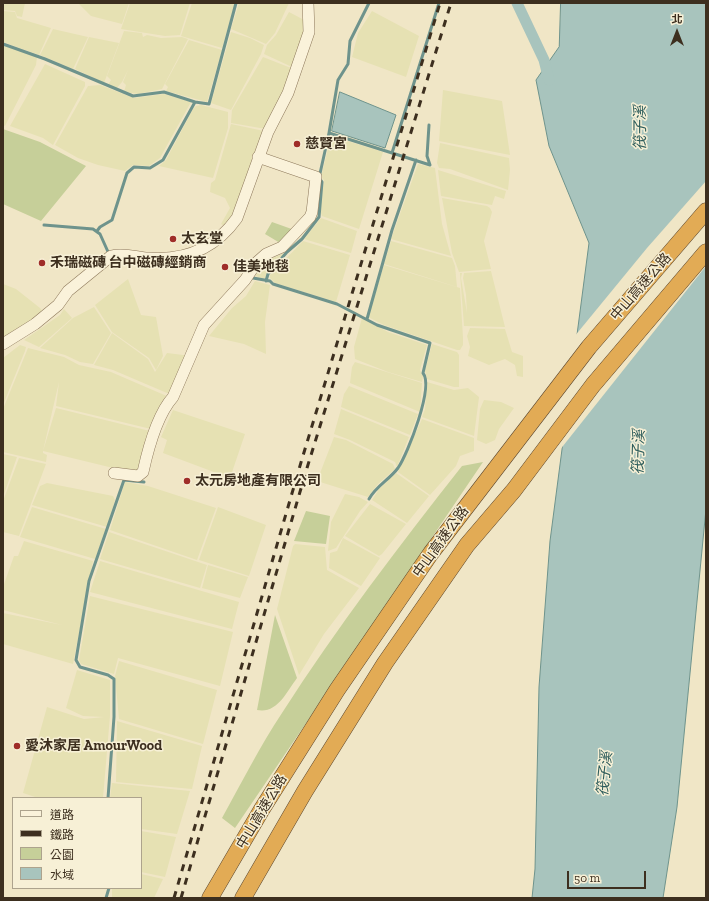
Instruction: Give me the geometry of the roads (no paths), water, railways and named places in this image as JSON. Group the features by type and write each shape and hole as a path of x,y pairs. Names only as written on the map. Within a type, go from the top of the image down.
{"highway":[{"name":"中山高速公路","path":"210,898 262,809 338,690 431,553 589,347 706,211"},
{"name":"中山高速公路","path":"243,898 305,791 385,663 467,545 514,490 593,385 706,252"}],"street":[{"path":"3,344 34,324 52,310 68,291 85,275 112,256 119,254 159,259 182,257 196,253 215,240 231,226 237,218 268,132 288,92 309,32 308,3"},
{"path":"114,472 138,476 143,472 148,449 167,404 173,397 204,325 245,280 257,262 266,254 282,247 310,217 312,212 316,177 258,157"}],"water":[{"name":"筏子溪","path":"561,3 706,3 706,509 677,807 663,898 532,898 535,869 539,687 550,541 589,243 549,146 536,80 559,47"},
{"path":"340,92 396,115 385,148 332,131"}],"waterway":[{"path":"97,231 100,227 112,220 127,173 134,167 150,168 163,160 195,102 209,104 236,3"},
{"path":"369,3 350,41 348,64 338,80 329,133 430,165 427,156 429,125"},
{"path":"392,153 439,3"},
{"path":"517,3 544,60 549,80"},
{"path":"3,44 45,59 133,96 164,92 195,102"},
{"path":"266,281 268,274 287,252 302,239 319,217 322,182 319,178 329,133"},
{"path":"367,319 392,230 416,160"},
{"path":"44,225 93,229 100,234 109,254"},
{"path":"253,278 270,281 273,284 337,304 377,325 430,343 423,373 425,380 423,405 408,449 398,468 375,490 369,499"},
{"path":"108,797 114,717 114,679 108,675 80,667 76,660 89,581 124,480 144,482"},
{"path":"106,898 109,889"}],"railway":[{"path":"174,898 302,459 440,3"},
{"path":"181,898 307,468 451,3"}],"place":[{"name":"慈賢宮","path":"297,144"},
{"name":"太玄堂","path":"173,239"},
{"name":"禾瑞磁磚 台中磁磚經銷商","path":"42,263"},
{"name":"佳美地毯","path":"225,267"},
{"name":"太元房地產有限公司","path":"187,481"},
{"name":"愛沐家居 AmourWood","path":"17,746"}]}
